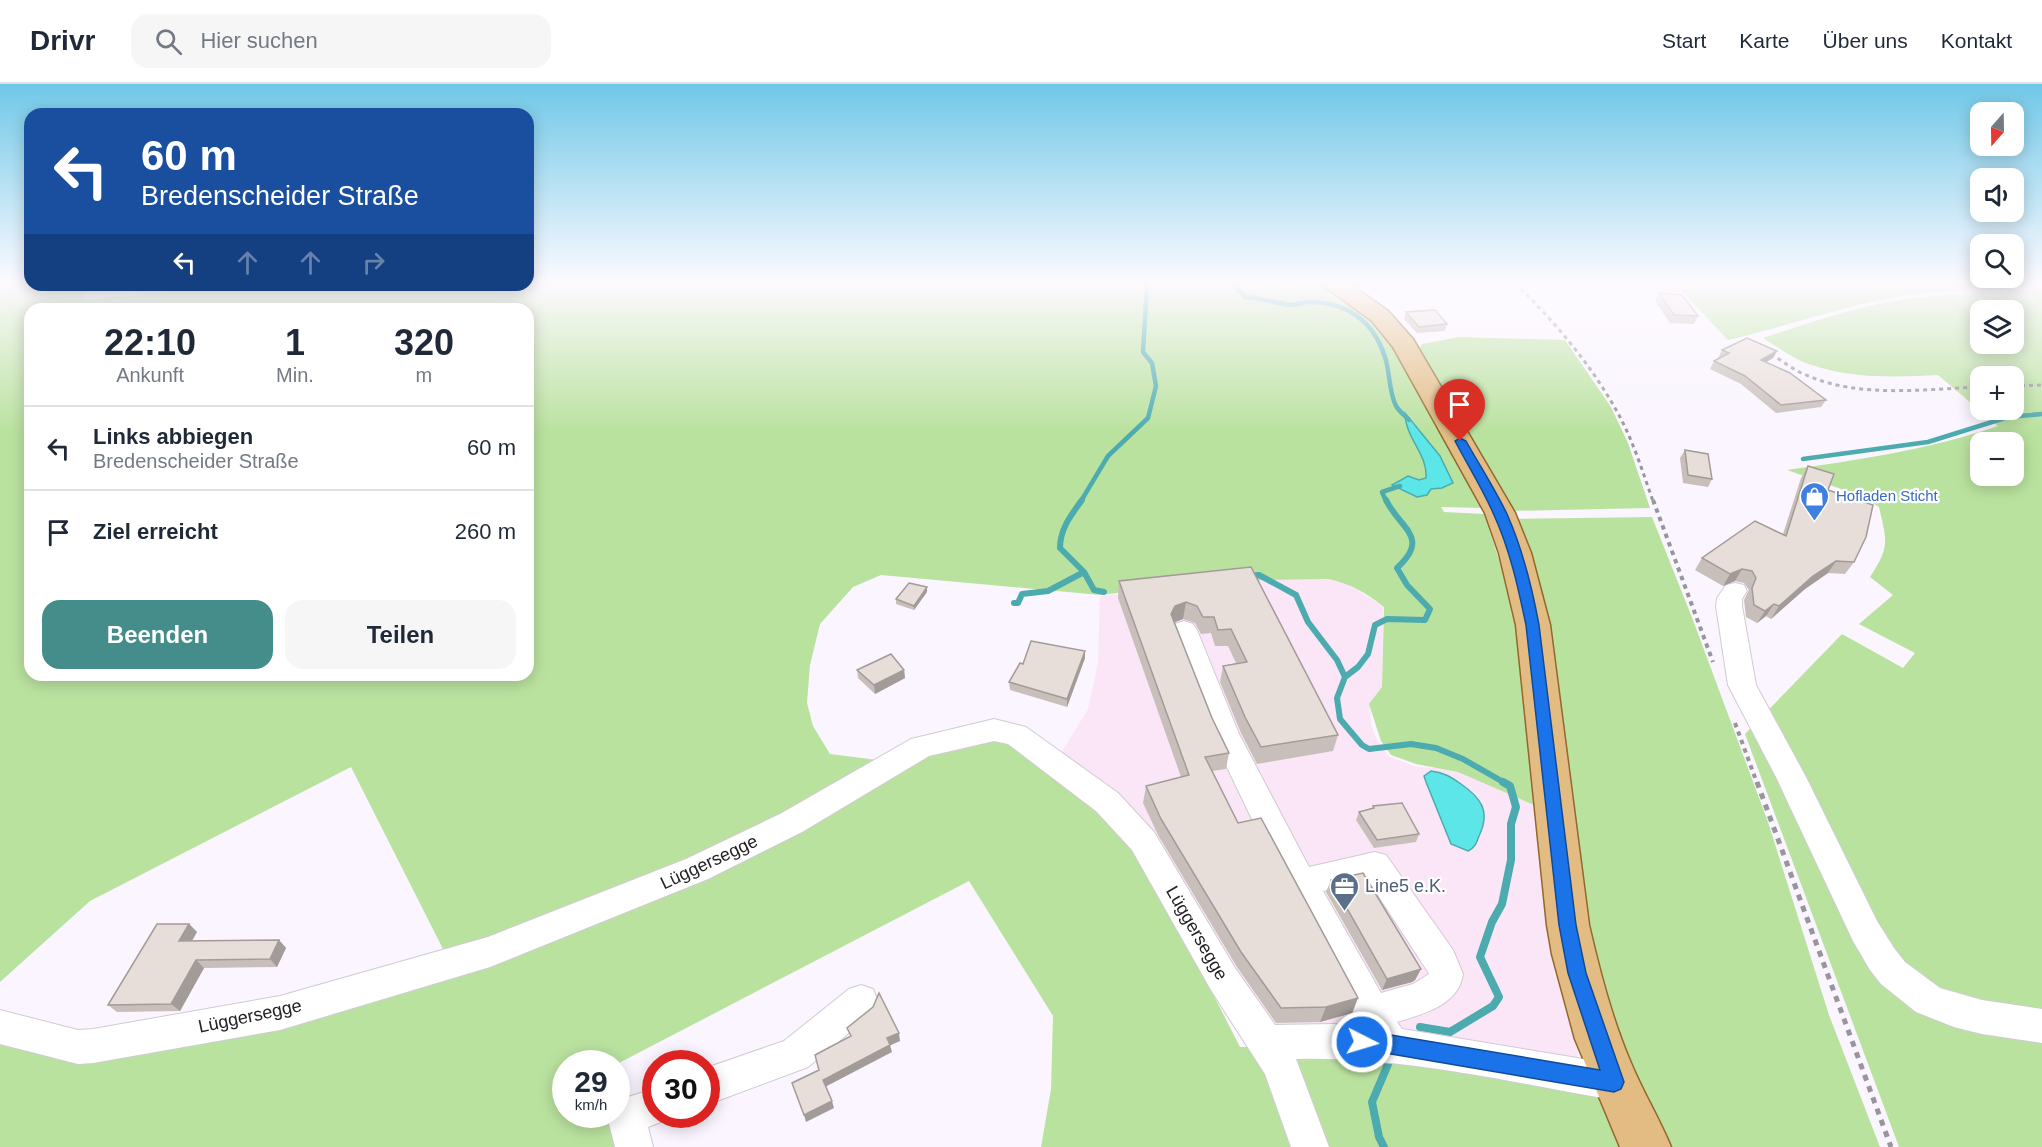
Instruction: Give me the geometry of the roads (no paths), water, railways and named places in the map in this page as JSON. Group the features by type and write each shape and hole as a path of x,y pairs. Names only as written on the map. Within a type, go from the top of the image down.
{"main road":[{"path":"1394,333 1404,345 1500,513 1515,553 1533,625 1568,925 1577,973 1614,1082 1646,1147"}],"street":[{"path":"1735,591 1729,606 1742,686 1791,777 1865,931 1882,959 1900,980 1928,1000 1982,1017 2042,1026"},
{"path":"1184,630 1225,734 1275,836 1391,1045"},
{"name":"Lüggersegge","path":"0,1027 78,1047 93,1046 280,1012 490,952 697,869 791,823 921,747 959,737 1002,730 1017,735 1030,744 1107,802 1131,826 1155,860 1222,979 1287,1078 1310,1147"},
{"path":"1301,883 1375,865 1441,961 1446,971 1445,981 1439,987 1426,995 1373,1012"},
{"path":"720,1082 795,1055 861,1001"},
{"path":"1265,1043 1333,1041 1391,1045 1614,1082"},
{"path":"634,1147 626,1116 642,1111"}],"water":[{"path":"1405,413 1440,456 1453,483 1442,488 1431,489 1427,495 1417,497 1392,485 1408,476 1419,480 1426,478 1424,461 1409,430"},
{"path":"1431,771 1457,781 1479,800 1482,806 1484,819 1482,827 1475,845 1468,851 1451,844 1424,776"}],"waterway":[{"path":"1081,501 1108,456 1148,418 1156,386 1152,363 1143,352 1144,333"},
{"path":"1373,333 1387,363 1396,406 1409,420"},
{"path":"1803,459 1928,442 2008,417 2042,414"},
{"path":"1386,501 1382,492 1400,486"},
{"path":"1082,500 1064,528 1060,548 1084,572"},
{"path":"1345,677 1358,667 1368,654 1375,625 1387,619 1425,620 1430,609 1407,585 1397,568 1412,548 1412,541 1410,533 1386,500"},
{"path":"1014,603 1018,603 1022,594 1048,591 1084,572"},
{"path":"1084,572 1094,590 1104,592"},
{"path":"1248,576 1259,575 1296,595 1308,622 1337,660 1345,677"},
{"path":"1345,677 1337,698 1340,719 1362,745 1369,749 1411,744 1436,748 1463,759 1505,783"},
{"path":"1420,1027 1450,1032 1493,1006 1499,997 1480,957 1492,922 1502,904 1511,860 1511,824 1516,807 1510,786 1503,782"},
{"path":"1384,1147 1379,1137 1372,1102 1389,1062"}],"place":[{"name":"Hofladen Sticht","path":"1815,522"},
{"name":"Line5 e.K.","path":"1344,912"}]}
